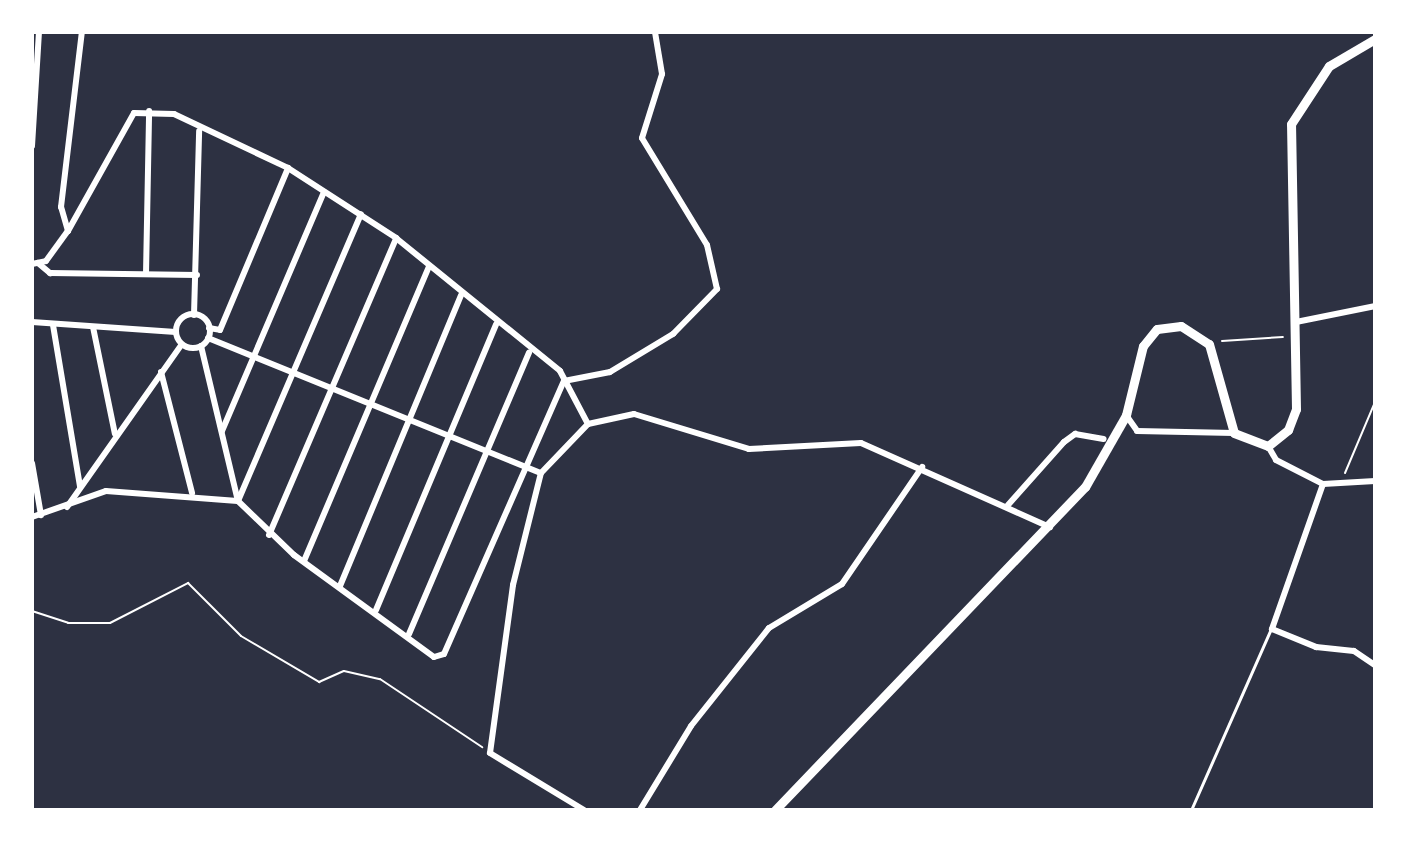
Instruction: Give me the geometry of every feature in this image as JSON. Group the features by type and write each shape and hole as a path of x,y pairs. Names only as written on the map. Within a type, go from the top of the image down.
{"main road":[{"path":"775,810 1050,527 1085,487 1126,415 1143,346 1157,329 1181,326 1209,344 1234,433 1268,446 1293,419 1296,322 1291,124 1329,66 1375,39"}],"street":[{"path":"32,146 39,32"},
{"path":"68,231 61,207 82,32"},
{"path":"564,381 610,372 673,334 717,289 707,245 642,138 662,74 655,32"},
{"path":"146,274 149,111"},
{"path":"197,275 50,273 35,263 68,231 128,123 149,111 174,114 199,131 288,168 396,238 564,381 588,424"},
{"path":"194,315 199,131"},
{"path":"194,315 209,328 220,330 288,168"},
{"path":"222,431 324,192"},
{"path":"238,501 361,214"},
{"path":"269,535 396,238"},
{"path":"304,561 429,266"},
{"path":"340,586 461,295"},
{"path":"1296,322 1375,306"},
{"path":"182,344 176,332 179,321 194,315"},
{"path":"32,322 176,332"},
{"path":"376,610 496,324"},
{"path":"53,325 80,487"},
{"path":"93,327 115,434"},
{"path":"201,346 208,338 209,328"},
{"path":"208,338 541,473"},
{"path":"182,344 201,346"},
{"path":"67,507 115,434 182,344"},
{"path":"201,346 238,501 269,535 409,634 434,657 452,643 564,381"},
{"path":"409,634 529,352"},
{"path":"161,372 192,493"},
{"path":"584,810 490,753 513,585 541,473 588,424 634,414 749,449 861,443 1008,505 1050,527"},
{"path":"1126,415 1137,431 1234,433"},
{"path":"1008,505 1064,442 1075,434 1104,439"},
{"path":"1268,446 1276,460 1323,484 1375,481"},
{"path":"32,463 41,515"},
{"path":"640,810 691,726 769,628 842,584 922,467"},
{"path":"1323,484 1274,624 1287,638 1354,651 1375,665"},
{"path":"32,517 106,491 192,493 238,501"}],"lane":[{"path":"1191,810 1274,624"},
{"path":"1119,810 1135,810"}],"path":[{"path":"1209,344 1296,334"},
{"path":"1337,485 1375,402"},
{"path":"32,611 101,625 188,583 241,636 319,682 344,671 380,679 490,753"}]}
